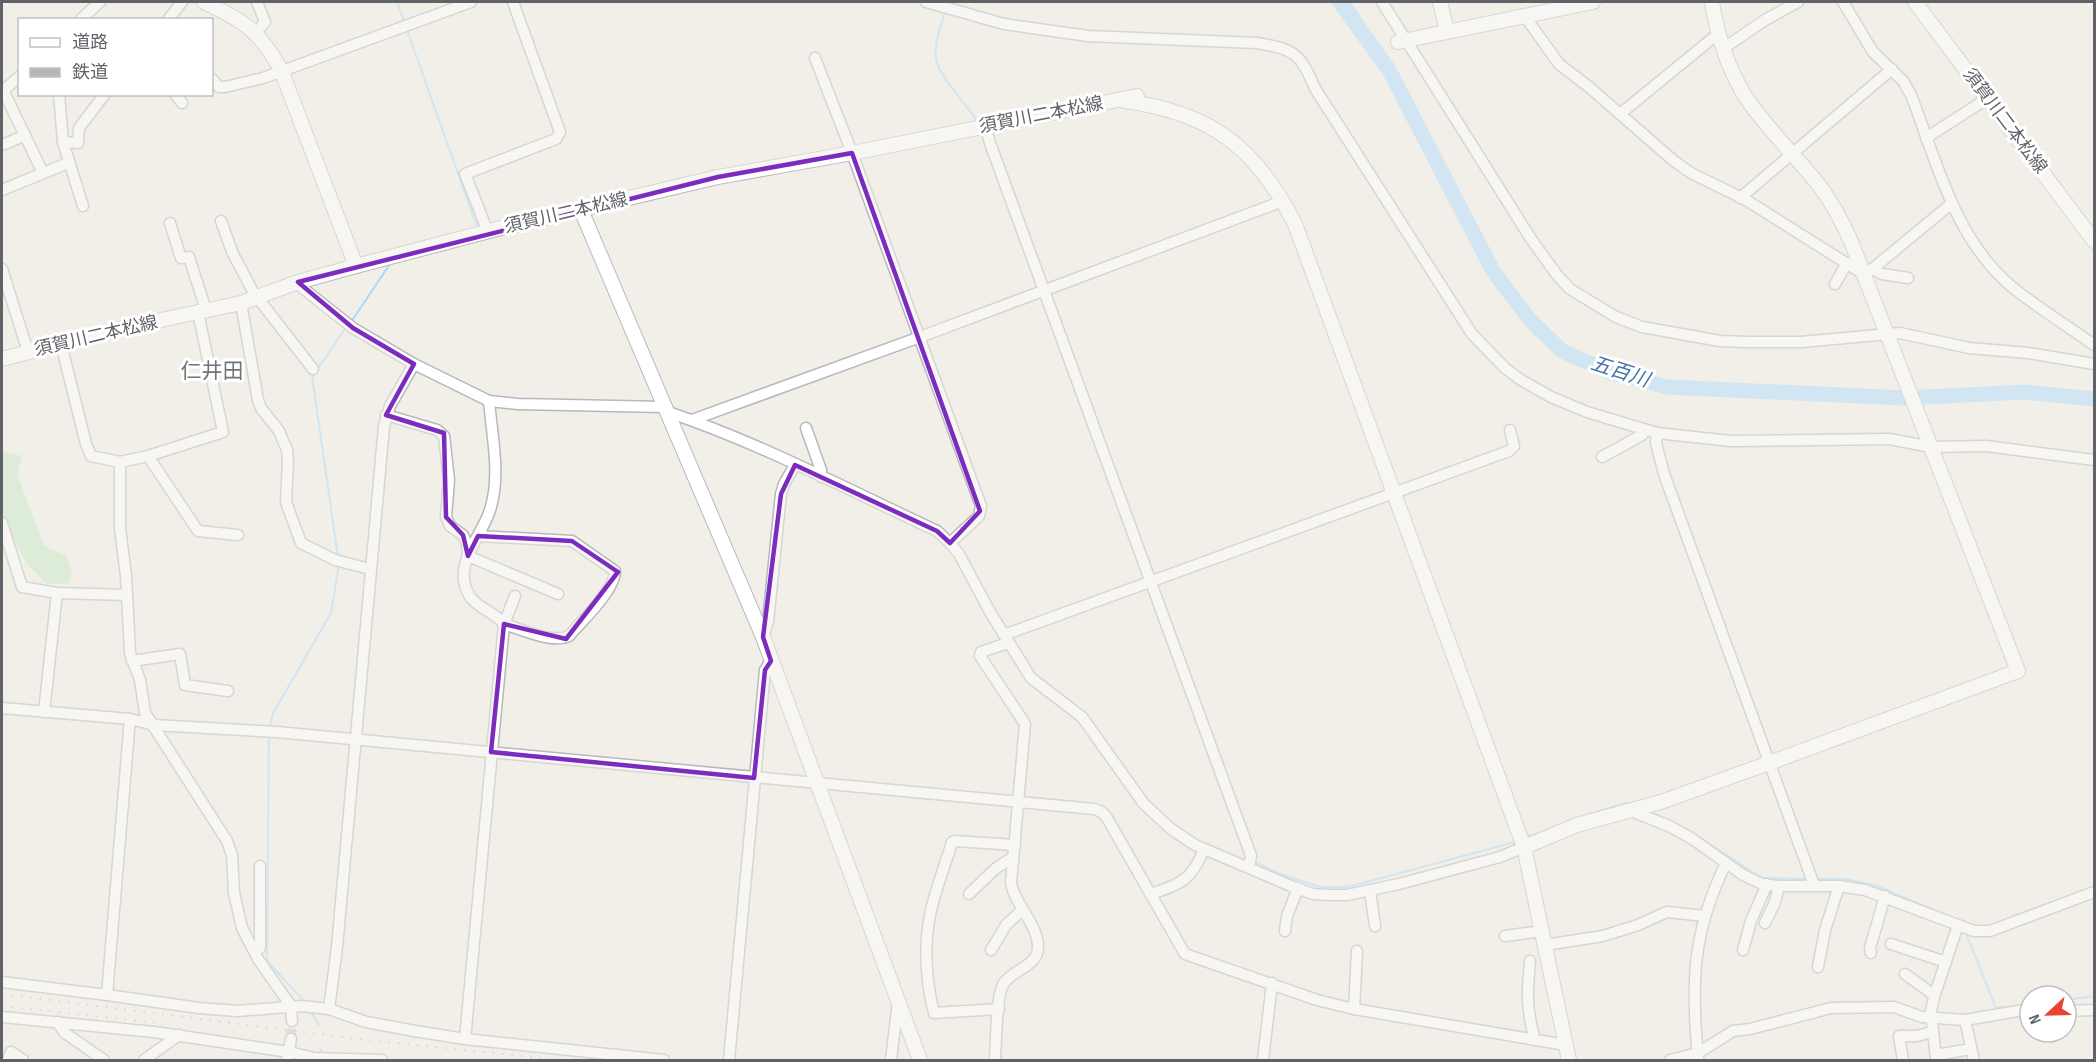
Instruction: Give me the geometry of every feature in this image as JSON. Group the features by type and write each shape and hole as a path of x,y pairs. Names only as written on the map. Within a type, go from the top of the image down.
{"street":[{"path":"82,18 100,2"},
{"path":"169,18 182,2"},
{"path":"204,2 256,32 270,50 281,70 356,266"},
{"path":"256,32 265,22 257,2"},
{"path":"213,80 219,87 225,87 263,78 471,2"},
{"path":"488,232 465,174 556,140 560,132 513,2"},
{"path":"926,2 1004,24 1088,36 1257,43 1290,51 1304,63 1316,90 1390,207 1458,313 1488,353 1521,380 1551,397 1587,412 1651,432 1731,441 1889,439 1986,446 2094,460"},
{"path":"1382,2 1403,41 1531,239 1557,275 1570,289 1616,317 1642,327 1720,340 1801,342 1900,333 1969,348 2028,353 2094,364"},
{"path":"1440,2 1447,31"},
{"path":"1403,41 1593,2"},
{"path":"298,282 349,325 414,364 489,401 665,409 795,465 937,531 950,543 967,566 1006,639 1032,678 1088,724 1144,804 1183,838 1298,888 1321,895 1347,895 1370,891 1500,857 1577,825 1631,811 1769,763 2018,671 1887,335 1868,272 1841,220 1819,185 1746,96 1734,76 1719,33 1712,2"},
{"path":"1724,48 1765,20 1798,2"},
{"path":"1843,2 1873,52 1903,81 1911,94 1951,204 1980,250 2013,288 2093,340"},
{"name":"須賀川二本松線","path":"1916,2 2094,241"},
{"path":"1524,15 1559,64 1674,161 1847,263 1868,272 1908,278"},
{"path":"1620,114 1719,33"},
{"path":"815,58 981,506 979,516 950,543"},
{"path":"1740,198 1892,69"},
{"path":"18,78 2,91 43,173"},
{"path":"59,96 63,142 83,206"},
{"path":"63,142 78,142 79,128 103,96"},
{"name":"須賀川二本松線","path":"2,359 241,303 298,282 356,266 718,177 852,153 1137,96"},
{"path":"1926,138 1988,98"},
{"path":"1119,101 1175,112 1217,130 1258,165 1283,201 1307,253 1524,847 1569,1060"},
{"path":"985,125 1149,582 1251,856 1249,867"},
{"path":"5,144 25,135"},
{"path":"2,190 68,163"},
{"path":"692,420 1283,201"},
{"path":"1868,272 1951,204"},
{"path":"581,210 763,637 920,1060"},
{"path":"221,221 233,254 257,297 313,369"},
{"path":"61,344 91,456 120,462 148,456 223,432 202,311 189,257 182,258 170,223"},
{"path":"1835,284 1847,263"},
{"path":"2,269 28,352"},
{"path":"241,303 258,400 261,408 279,431 287,450 286,502 301,543 339,561 370,569"},
{"path":"329,1009 337,947 384,426 386,415 414,364"},
{"path":"478,536 572,541 615,571 613,580 567,638 544,637 504,624 476,604 469,596 465,587 464,574 468,556 478,536 490,512 494,492 495,472 489,401"},
{"path":"386,415 437,429 444,436 449,480 446,517 450,526 464,535 468,556"},
{"path":"806,428 821,470 820,477"},
{"path":"995,1060 999,1009 1004,983 1033,960 1037,951 1037,938 1012,891 1011,883 1026,731 1024,720 980,656 981,652 1006,639 1149,582 1509,451 1514,447 1510,430"},
{"path":"1602,457 1651,432"},
{"path":"1651,432 1664,474 1814,885"},
{"path":"148,456 198,531 238,535"},
{"path":"120,462 120,528 132,661 140,680 145,713 227,841 232,855 234,893 242,928 254,951 296,1006"},
{"path":"763,637 768,622 781,494 784,483 795,465"},
{"path":"2,523 22,587 57,593 127,595"},
{"path":"468,556 558,594"},
{"path":"44,712 57,593"},
{"path":"465,1038 504,624 515,596"},
{"path":"132,661 180,654 185,685 228,691"},
{"path":"729,1060 765,670 771,661"},
{"path":"2,708 130,719 154,725 277,732 1094,808 1102,812 1185,954 1317,1000 1354,1010 1566,1045"},
{"path":"107,994 130,719"},
{"path":"1631,811 1669,826 1691,838 1752,880 1779,886 1839,886 1865,890 1974,931 1990,931 2094,892"},
{"path":"999,1009 934,1013 926,965 928,927 952,842 1014,845"},
{"path":"1150,894 1180,884 1193,871 1204,849"},
{"path":"969,894 995,869 1013,857"},
{"path":"1698,1057 1694,977 1698,945 1709,900 1726,863"},
{"path":"254,951 260,948 260,866"},
{"path":"1743,950 1751,921 1767,884"},
{"path":"1765,923 1775,902 1779,886"},
{"path":"1818,967 1825,930 1839,886"},
{"path":"1285,931 1287,916 1298,888"},
{"path":"1370,891 1375,926"},
{"path":"1871,953 1870,948 1885,896"},
{"path":"991,950 1006,925 1022,910"},
{"path":"1505,936 1544,938 1603,936 1638,925 1667,912 1705,916"},
{"path":"1959,926 1934,995 1931,1017 1932,1032 1936,1058 1971,1049"},
{"path":"1891,944 1946,962"},
{"path":"1354,1010 1357,951"},
{"path":"1530,961 1526,997 1535,1040"},
{"path":"1905,974 1934,995"},
{"path":"2,982 107,994 199,1008 237,1011 296,1006 314,1007 329,1009 366,1022 465,1038 664,1060"},
{"path":"1263,1060 1272,983"},
{"path":"891,1060 898,1001"},
{"path":"292,1021 296,1006"},
{"path":"1670,1060 1698,1057 1733,1031 1750,1029 1832,1008 1894,1006 1922,1017 1965,1020 2018,1012"},
{"path":"2078,1011 2094,1010"},
{"path":"2,1017 179,1035 288,1056 382,1060"},
{"path":"1965,1020 1974,1060"},
{"path":"57,1022 65,1033 104,1060"},
{"path":"1903,1060 1899,1036 1917,1036 1932,1032"},
{"path":"144,1060 179,1035"},
{"path":"288,1056 291,1039"},
{"path":"8,1060 11,1052 23,1060"}],"highlighted area":[{"path":"852,153 980,511 950,543 937,531 795,465 781,494 763,637 771,661 765,670 754,778 491,752 504,624 566,639 618,572 572,541 478,536 468,556 463,535 446,517 444,433 386,415 414,364 353,328 298,282 718,177"}],"green space":[{"path":"2,452 22,456 17,474 44,546 66,555 72,573 68,584 47,584 26,563 2,514"}],"water":[{"path":"1330,2 1351,2 1377,41 1362,45"}],"waterway":[{"path":"397,2 404,21"},
{"name":"五百川","path":"1340,2 1389,70 1493,271 1530,320 1562,351 1611,373 1667,387 1905,398 2025,392 2094,399"},
{"path":"945,12 936,46 938,65 947,82 979,124"},
{"path":"407,30 477,227"},
{"path":"351,322 390,264"},
{"path":"318,368 347,326"},
{"path":"315,373 312,376 338,557"},
{"path":"269,729 273,713 331,613 339,565"},
{"path":"269,734 267,961 305,1002"},
{"path":"1583,816 1633,803"},
{"path":"1655,814 1665,819"},
{"path":"1524,834 1532,836 1547,830"},
{"path":"1694,834 1762,878 1807,879"},
{"path":"1253,861 1283,875 1320,887 1348,887 1515,842 1514,838"},
{"path":"1817,879 1846,879 1877,886 1960,921"},
{"path":"1965,931 1996,1008 2018,1006"},
{"path":"2078,998 2094,996"},
{"path":"311,1012 319,1025"},
{"path":"320,1048 322,1055"}],"tunnel":[{"path":"291,1039 292,1021"}],"railway":[{"path":"2,994 367,1040 561,1060"},
{"path":"2,1006 158,1023"}],"district":[{"name":"仁井田","path":"212,371"}]}
